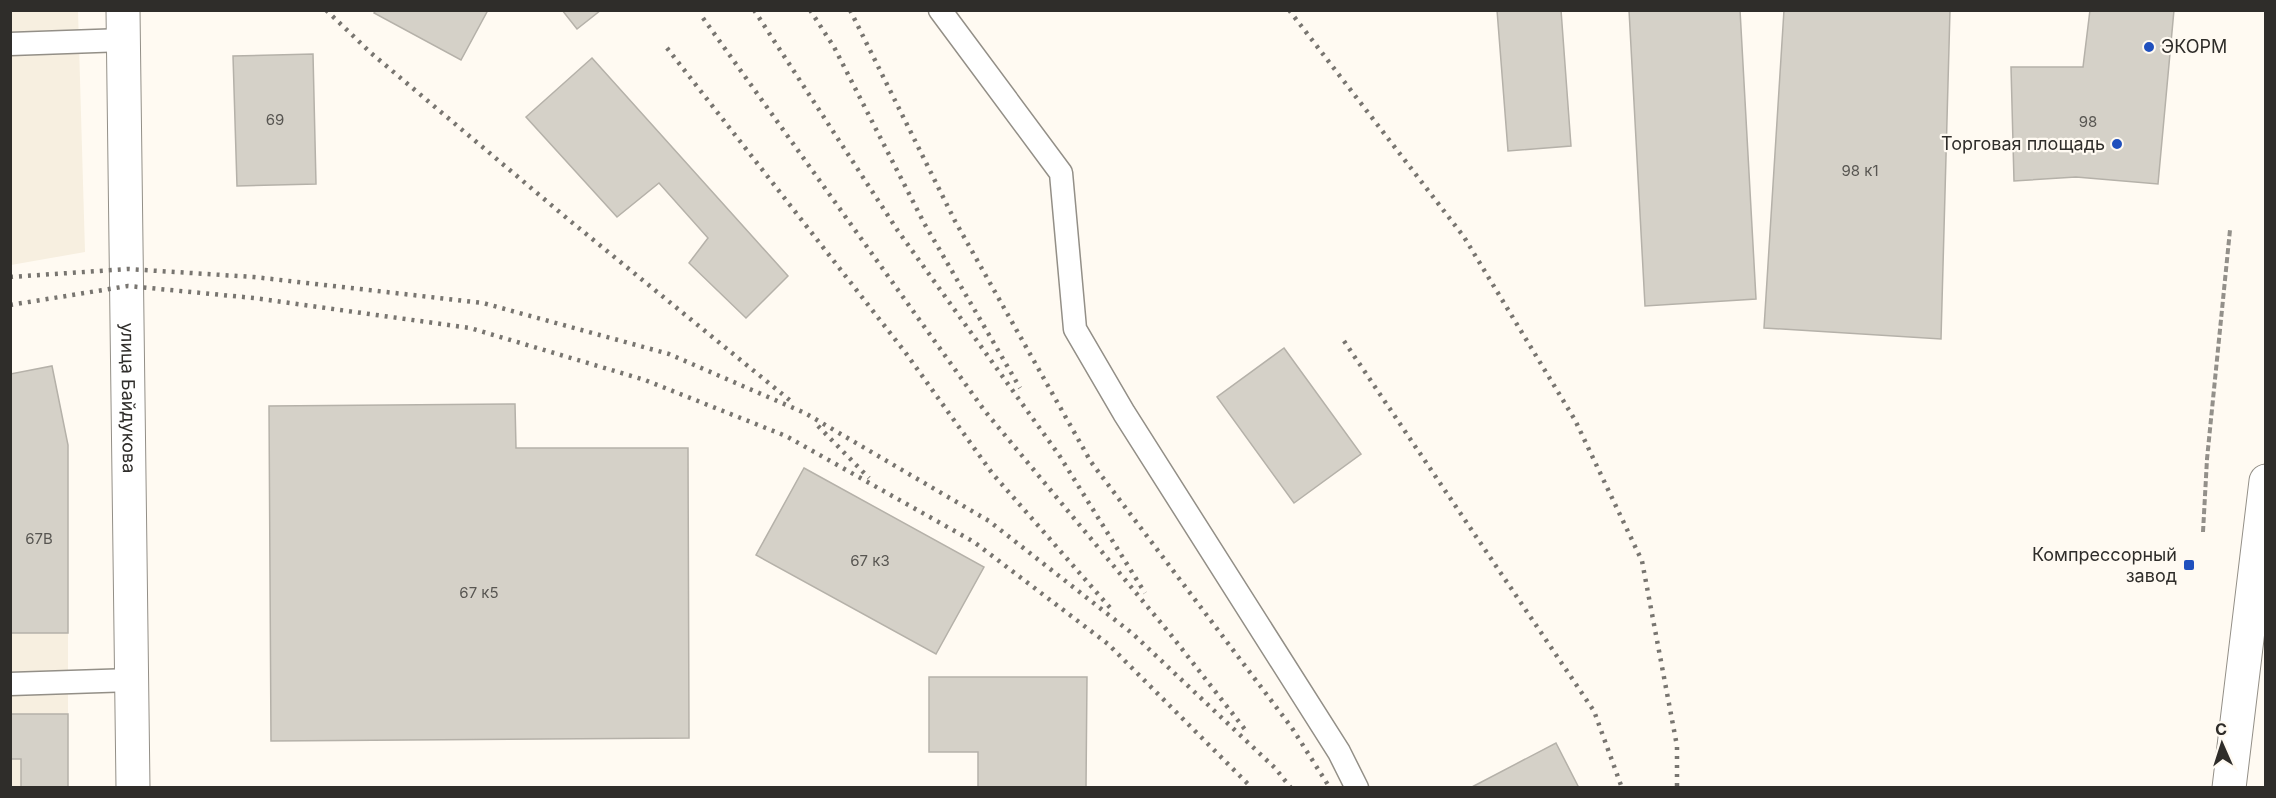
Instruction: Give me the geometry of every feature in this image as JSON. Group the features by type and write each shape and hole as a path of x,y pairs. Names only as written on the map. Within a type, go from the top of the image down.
{"street":[{"name":"улица Байдукова","path":"124,26 133,788"},
{"path":"2229,788 2265,481"}],"lane":[{"path":"940,10 1061,173 1075,328 1124,413 1339,752 1357,788"},
{"path":"10,44 124,26"},
{"path":"10,684 132,680"}],"path":[{"path":"2203,532 2207,459 2230,230"}],"shaded area":[{"path":"11,11 78,11 85,252 11,265"},
{"path":"52,366 68,445 68,787 11,788 11,374"}],"building":[{"path":"376,10 488,10 461,60 374,13"},
{"path":"562,10 601,10 577,29"},
{"path":"1497,10 1561,10 1571,146 1508,151"},
{"path":"1629,10 1740,10 1756,299 1645,306"},
{"path":"1784,10 1950,10 1941,339 1764,328"},
{"path":"2090,10 2174,10 2158,184 2076,177 2014,181 2011,67 2083,67"},
{"path":"313,54 316,184 237,186 233,56"},
{"path":"592,58 788,276 746,318 689,263 708,238 659,183 617,217 526,117"},
{"path":"1284,348 1361,454 1294,503 1217,397"},
{"path":"52,366 68,445 68,633 10,633 10,374"},
{"path":"515,404 516,448 688,448 689,738 271,741 269,406"},
{"path":"804,468 984,567 936,654 756,555"},
{"path":"929,677 1087,677 1086,788 978,788 978,752 929,752"},
{"path":"10,714 68,714 68,788 21,788 21,759 10,759"},
{"path":"1556,743 1579,788 1470,788"}],"railway":[{"path":"326,10 371,53 569,220 792,402"},
{"path":"754,10 898,231 1059,455 1145,593"},
{"path":"810,10 834,47 924,223 1020,388"},
{"path":"850,10 955,221 1091,462 1292,728 1330,788"},
{"path":"1289,10 1464,237 1575,420 1642,561 1677,746 1677,788"},
{"path":"703,18 984,410 1171,635 1247,732"},
{"path":"667,48 905,352 992,473 1112,610"},
{"path":"10,277 128,269 254,277 483,303 669,354 805,413 989,521 1133,634 1275,768 1291,788"},
{"path":"10,305 128,286 254,298 470,328 645,380 786,436 974,542 1108,644 1252,788"},
{"path":"1344,341 1594,711 1622,788"},
{"path":"818,426 869,478"}],"place":[{"name":"ЭКОРМ","path":"2149,47"},
{"name":"Торговая площадь","path":"2117,144"},
{"name":"Компрессорный завод","path":"2189,565"}]}
